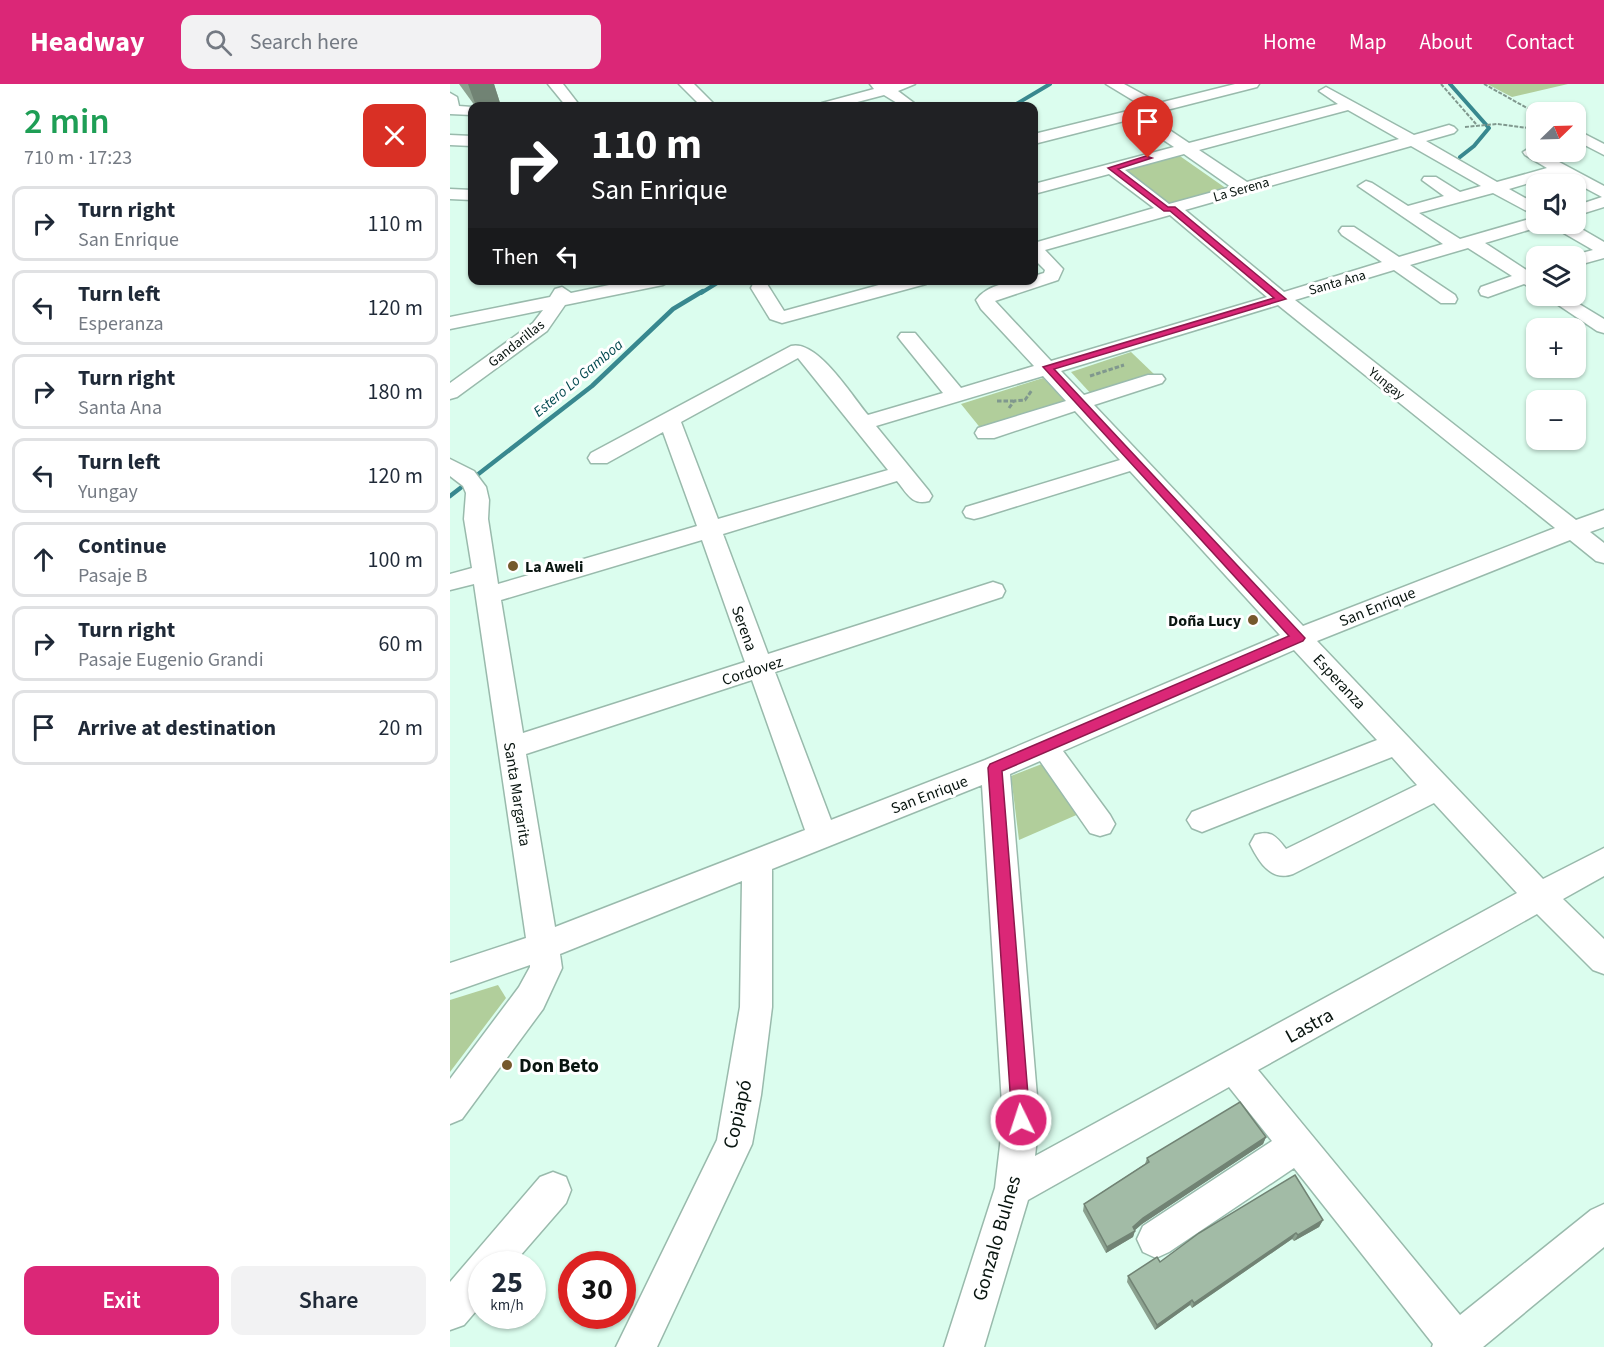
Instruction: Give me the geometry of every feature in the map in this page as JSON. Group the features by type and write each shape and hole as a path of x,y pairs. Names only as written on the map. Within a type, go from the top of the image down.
{"street":[{"path":"555,84 570,102"},
{"path":"686,84 705,102"},
{"path":"838,102 882,87 908,84"},
{"path":"1113,84 1156,107"},
{"path":"882,87 905,102"},
{"path":"1038,138 1236,88 1251,90"},
{"path":"1326,92 1526,205"},
{"path":"450,97 453,102 452,110 468,111"},
{"path":"1038,188 1350,105"},
{"path":"1134,113 1244,188"},
{"name":"La Serena","path":"1038,248 1449,130"},
{"path":"450,140 468,141"},
{"path":"1586,140 1604,150"},
{"path":"1550,162 1604,193"},
{"name":"Yungay","path":"1112,168 1169,209 1604,555"},
{"path":"1405,212 1561,168"},
{"path":"1430,180 1459,198"},
{"path":"1366,186 1405,212 1526,275"},
{"path":"450,194 468,195"},
{"path":"1586,208 1604,202"},
{"name":"Santa Ana","path":"861,424 1526,225"},
{"path":"1347,231 1448,299"},
{"path":"1578,234 1604,250"},
{"path":"1586,257 1604,250"},
{"name":"Esperanza","path":"1038,253 1054,269 1052,276 1038,281"},
{"path":"1488,291 1526,280"},
{"name":"Gandarillas","path":"450,393 540,327 558,302 565,285"},
{"path":"450,323 639,285"},
{"path":"860,285 868,295"},
{"path":"760,288 777,315 782,317 903,285"},
{"name":"Esperanza","path":"1024,285 990,296 985,300 1540,897 1604,960"},
{"path":"1571,306 1603,325"},
{"path":"908,337 956,395"},
{"path":"599,458 798,350 809,356 861,424 921,496"},
{"path":"990,432 1149,382"},
{"name":"Serena","path":"669,419 822,835"},
{"path":"974,512 1136,462"},
{"path":"450,582 486,584 710,529 901,473"},
{"name":"Santa Margarita","path":"450,1107 531,998 546,968 476,519 479,500 463,476"},
{"name":"San Enrique","path":"450,978 543,946 995,768 1298,638 1604,518"},
{"name":"Cordovez","path":"511,748 993,591"},
{"path":"1202,820 1398,742"},
{"path":"1045,747 1100,824"},
{"name":"Gonzalo Bulnes","path":"964,1347 1014,1188 1021,1120 995,768"},
{"path":"1265,844 1282,865 1439,787"},
{"name":"Copiapó","path":"636,1347 734,1144 744,1095 756,1007 757,861"},
{"name":"Lastra","path":"1014,1188 1604,861"},
{"path":"1234,1067 1457,1346 1604,1223"},
{"path":"1156,1239 1297,1145"},
{"path":"500,1251 554,1190"},
{"path":"450,1311 468,1290"}],"path":[{"path":"1441,84 1477,125 1497,124 1526,128"},
{"path":"1484,84 1526,107"},
{"path":"1107,350 1149,382"},
{"path":"1074,360 1108,395"},
{"path":"1090,376 1124,365"},
{"path":"990,432 1014,401 1024,400 1048,367"}],"green space":[{"path":"1487,84 1568,84 1512,97"},
{"path":"1177,154 1227,189 1171,205 1122,168"},
{"path":"1131,352 1156,376 1093,396 1071,372"},
{"path":"1043,378 1068,404 982,430 961,404"},
{"path":"1047,762 1081,813 1019,840 1011,776"},
{"path":"498,985 506,998 450,1072 450,1000"}],"building":[{"path":"1240,1102 1266,1137 1143,1218 1133,1227 1135,1231 1107,1247 1084,1204 1149,1162 1147,1158"},
{"path":"1295,1175 1323,1220 1298,1235 1296,1233 1194,1303 1192,1300 1157,1325 1128,1276 1157,1257 1160,1262 1199,1233"}],"waterway":[{"name":"Estero Lo Gamboa","path":"1020,102 1050,84"},
{"path":"1450,84 1489,128 1474,146 1460,157"},
{"name":"Estero Lo Gamboa","path":"701,293 714,285"},
{"name":"Estero Lo Gamboa","path":"450,496 592,386 673,309 703,291"}],"place":[{"name":"La Aweli","path":"513,566"},
{"name":"Doña Lucy","path":"1253,620"},
{"name":"Don Beto","path":"507,1065"}],"route":[{"path":"1021,1120 995,768 1298,638 1048,367 1281,299 1172,208 1167,210 1112,168 1148,158"}]}
